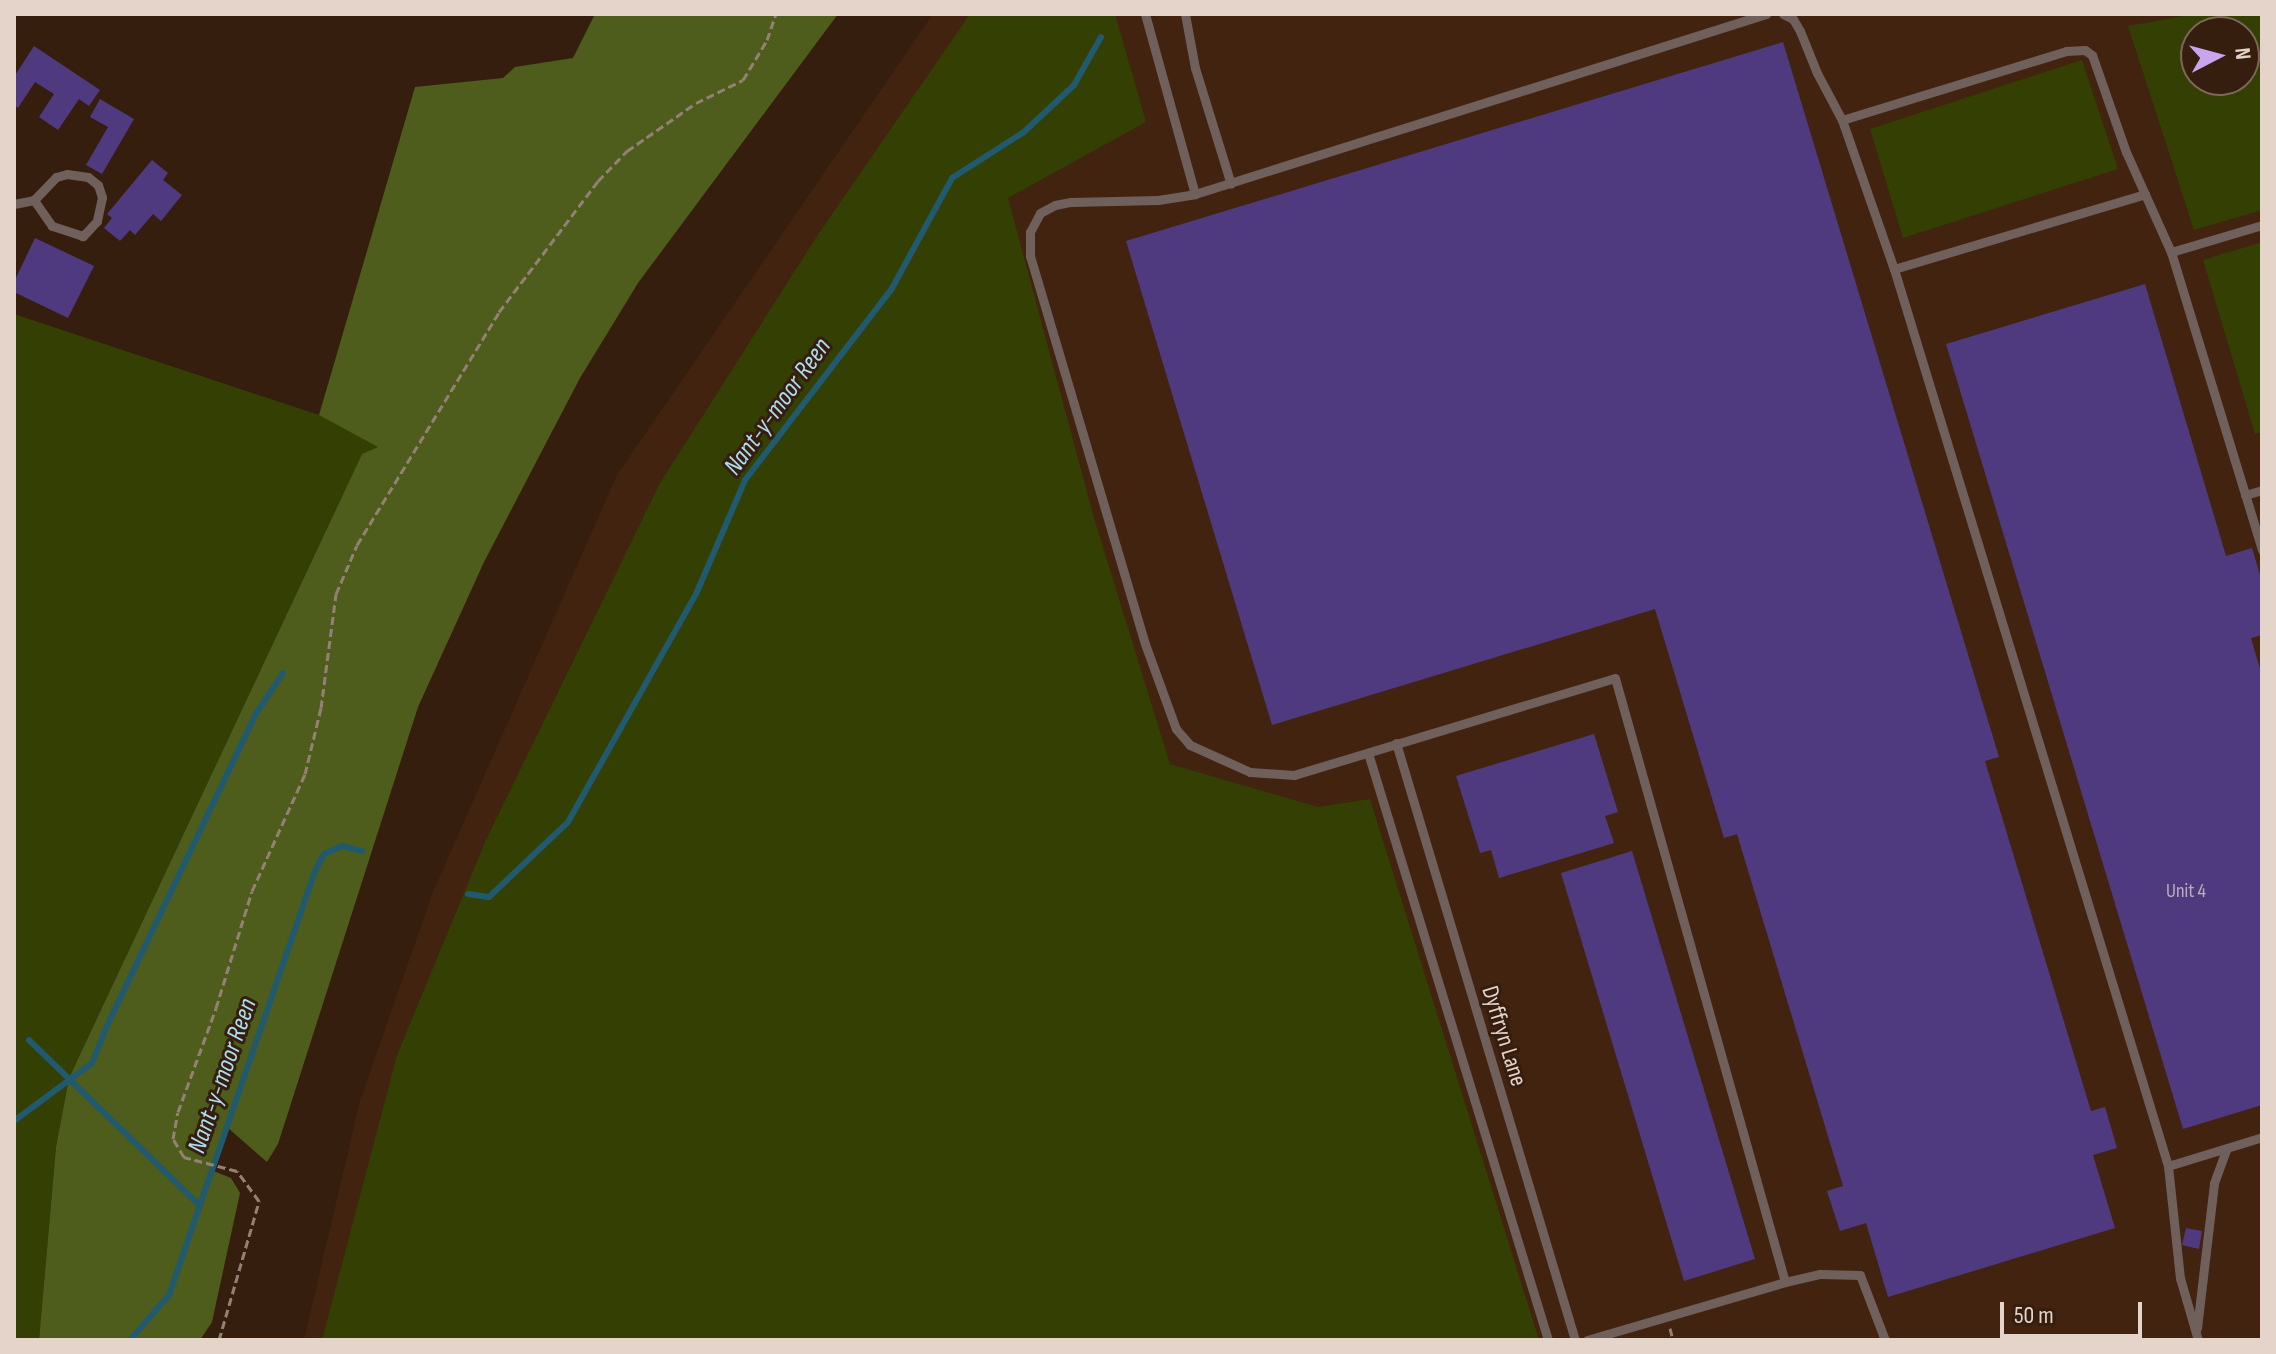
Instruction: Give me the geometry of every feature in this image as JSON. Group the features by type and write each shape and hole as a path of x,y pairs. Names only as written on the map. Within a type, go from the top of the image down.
{"lane":[{"path":"1145,14 1195,194"},
{"path":"1185,14 1195,68 1231,184"},
{"path":"1766,14 1195,194 1158,200 1071,202 1040,213 1030,232 1030,256 1145,644 1176,729 1190,745 1250,772 1273,776 1294,775 1615,678 1785,1282"},
{"path":"1783,14 1793,19 1800,31 1842,120 1894,269 2168,1166 2180,1278 2197,1336"},
{"path":"1842,120 2066,51 2085,50 2098,63 2126,152 2171,252 2262,550"},
{"path":"14,204 34,200 56,177 79,174 98,185 102,197 97,221 83,236 52,226 34,200"},
{"path":"1894,269 2145,194"},
{"path":"2171,252 2262,225"},
{"path":"2245,495 2262,490"},
{"name":"Dyffryn Lane","path":"1396,743 1575,1340"},
{"name":"Dyffryn Lane","path":"1368,753 1548,1340"},
{"path":"2168,1166 2262,1137"},
{"path":"2197,1336 2214,1183 2227,1148"},
{"path":"1587,1340 1820,1274 1860,1275 1885,1340"}],"path":[{"path":"219,1340 259,1201 237,1171 184,1157 173,1139 178,1112 216,1008 252,891 305,774 321,708 336,594 357,545 499,312 598,181 627,151 696,103 743,80 767,40 776,14"}],"shaded area":[{"path":"933,14 2262,14 2262,1340 304,1340 360,1101 433,892 617,475"}],"green space":[{"path":"595,14 838,14 638,283 580,378 484,562 418,707 278,1144 267,1162 227,1127 211,1170 231,1178 240,1193 212,1322 200,1340 39,1340 56,1147 69,1078 362,454 378,447 319,415 415,87 503,78 515,67 573,58"},
{"path":"970,14 1115,14 1146,122 1008,198 1094,518 1170,764 1318,807 1370,799 1539,1340 322,1340 397,1055 486,840 660,483 817,236"},
{"path":"2262,14 2262,210 2194,230 2128,26 2180,17 2180,96 2260,96 2260,16 2184,16"},
{"path":"2082,60 2118,169 1903,238 1870,129"},
{"path":"2262,242 2262,432 2255,434 2203,260"},
{"path":"14,314 328,418 379,447 362,454 69,1078 56,1147 39,1340 14,1340"}],"building":[{"path":"1783,42 1999,757 1985,761 2091,1111 2105,1107 2117,1148 2093,1155 2115,1228 1888,1297 1866,1223 1840,1231 1827,1191 1843,1186 1737,834 1724,838 1655,609 1272,725 1126,241"},
{"path":"34,46 100,90 89,106 79,99 58,130 39,117 54,94 35,82 18,108 14,105 14,77"},
{"path":"100,99 134,119 102,174 86,165 108,127 90,117"},
{"path":"152,160 168,173 163,180 182,195 161,221 153,214 135,235 130,230 120,241 104,228 112,218 107,214"},
{"path":"35,238 94,266 68,318 14,292 14,282"},
{"path":"2145,284 2226,556 2252,548 2262,582 2262,635 2251,638 2262,676 2262,1105 2183,1129 1946,344"},
{"path":"1594,734 1618,812 1605,816 1614,843 1499,878 1491,850 1480,853 1456,776"},
{"path":"1632,851 1755,1259 1684,1281 1561,873"},
{"path":"2186,1228 2202,1231 2199,1249 2182,1245"}],"waterway":[{"name":"Nant-y-moor Reen","path":"468,894 489,897 568,822 696,594 745,480 891,290 952,178 1024,132 1074,85 1101,37"},
{"path":"14,1121 92,1063 257,712 283,673"},
{"name":"Nant-y-moor Reen","path":"130,1340 169,1295 314,873 324,854 342,846 362,851"},
{"path":"29,1040 200,1206"}]}
